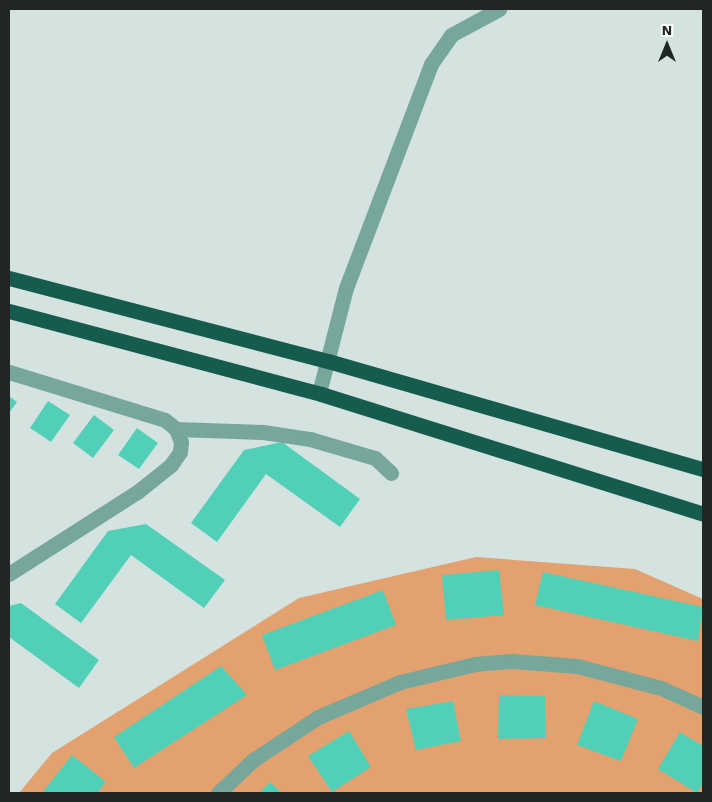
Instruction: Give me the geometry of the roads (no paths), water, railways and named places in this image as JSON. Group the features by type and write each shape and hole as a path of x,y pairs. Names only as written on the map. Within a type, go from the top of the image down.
{"highway":[{"path":"9,278 328,361 703,469"},
{"path":"9,311 319,393 703,514"}],"street":[{"path":"319,393 346,288 431,64 451,35 499,9"},
{"path":"9,372 165,420 176,429 181,448 171,465 137,492 9,574"},
{"path":"176,429 264,432 310,439 376,458 391,473"},
{"path":"218,793 253,760 318,716 400,682 475,664 513,661 577,666 662,688 703,707"}]}
